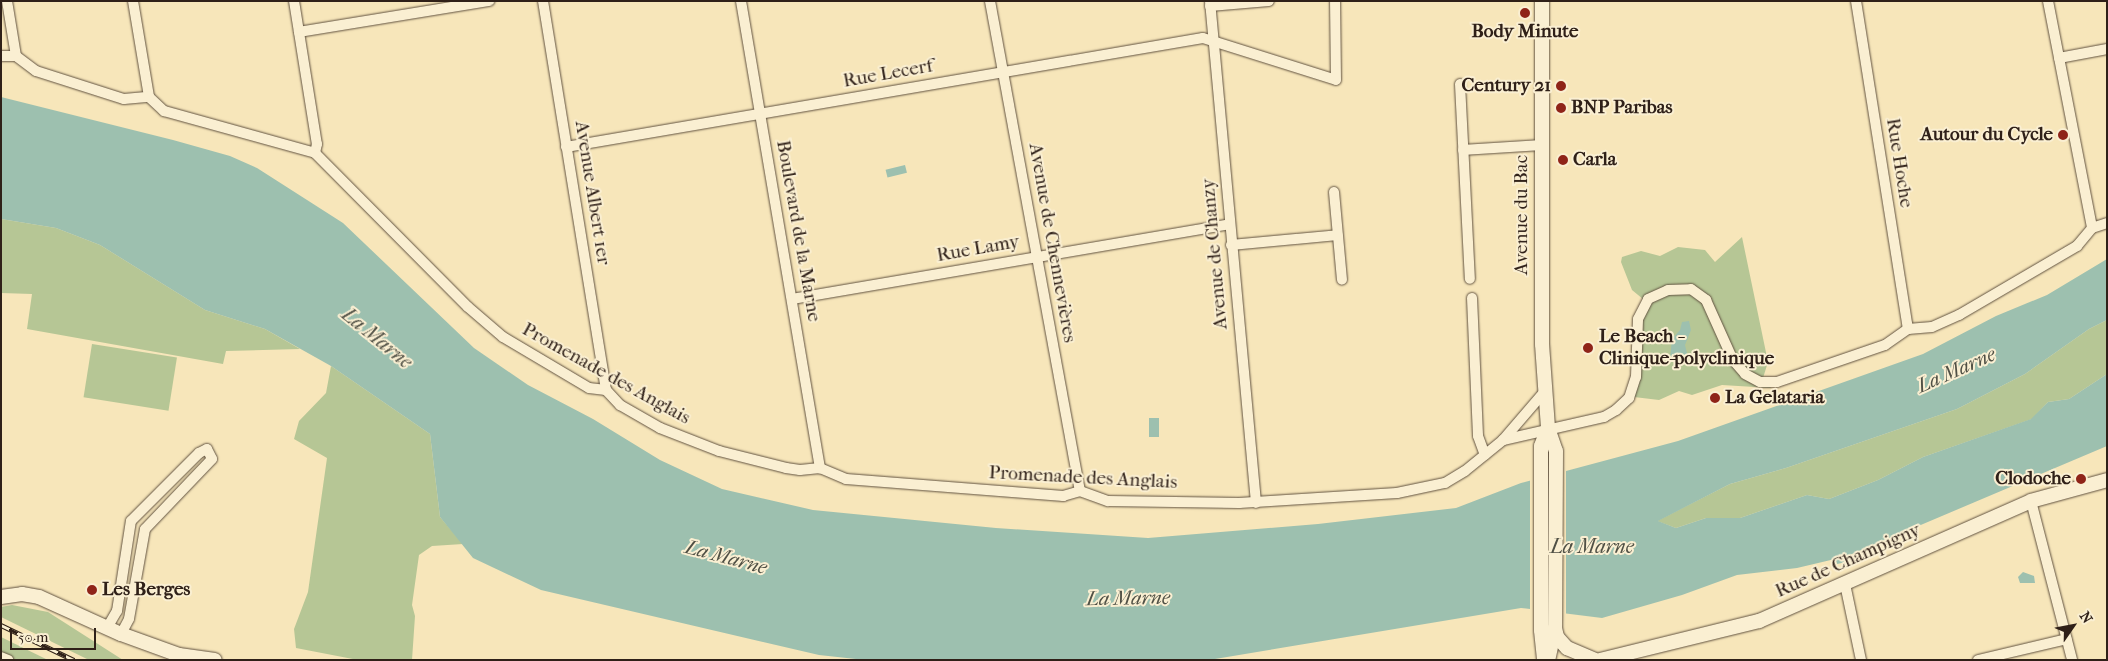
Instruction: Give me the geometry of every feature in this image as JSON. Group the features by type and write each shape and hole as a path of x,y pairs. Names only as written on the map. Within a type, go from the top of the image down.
{"main road":[{"name":"Avenue du Bac","path":"1542,1 1542,344 1548,428"},
{"path":"1546,660 1556,461 1556,445 1548,428"},
{"path":"1548,428 1541,446 1548,629 1566,648 1595,660"},
{"name":"Rue de Champigny","path":"1600,660 1759,621 2031,501 2107,480"},
{"path":"1,597 22,594 39,597 106,628 180,656 215,660"}],"street":[{"path":"7,1 16,56"},
{"path":"1,56 16,56 36,72 124,98 150,98 133,1"},
{"path":"294,1 317,144 315,153"},
{"path":"300,32 489,1"},
{"name":"Avenue Albert 1er","path":"543,1 606,390"},
{"name":"Boulevard de la Marne","path":"740,1 820,468"},
{"name":"Avenue de Chennevières","path":"990,1 1080,491"},
{"path":"1210,4 1269,1"},
{"name":"Rue Lecerf","path":"566,147 1203,38 1336,80 1334,1"},
{"name":"Rue Hoche","path":"1856,1 1908,330"},
{"path":"2048,1 2092,228"},
{"name":"Avenue de Chanzy","path":"1210,4 1256,502"},
{"path":"2059,58 2107,49"},
{"path":"1460,84 1470,279"},
{"name":"Promenade des Anglais","path":"150,98 164,111 315,153 468,307 503,337 588,388 606,390 620,405 652,423 719,451 800,470 820,468 846,479 1063,496 1080,491 1108,501 1256,502 1421,490 1445,483 1485,455 1503,440 1545,391"},
{"path":"1463,150 1541,145"},
{"path":"1334,192 1342,280"},
{"path":"1908,330 1932,327 1959,315 2078,246 2092,228 2107,223"},
{"name":"Rue Lamy","path":"792,299 1230,224"},
{"path":"1231,245 1338,235"},
{"name":"Promenade des Anglais","path":"1503,440 1548,428 1604,417 1629,398 1636,377 1638,319 1648,299 1668,290 1692,289 1706,300 1733,360 1745,374 1760,382 1777,382 1816,370 1885,345 1908,330"},
{"path":"1472,298 1478,436 1485,455"},
{"path":"106,628 117,611 131,521 199,452 207,449 212,459 145,529 129,619 121,634"},
{"path":"2031,501 2072,660"},
{"path":"1845,584 1861,660"},
{"path":"1978,660 2067,639"},
{"path":"1,657 8,660"}],"green space":[{"path":"1,219 56,228 100,245 205,310 265,329 300,349 226,351 223,364 27,329 32,294 1,293"},
{"path":"1742,237 1768,362 1763,378 1771,388 1722,385 1692,395 1679,391 1659,400 1634,397 1641,320 1649,304 1632,290 1621,262 1622,257 1641,251 1660,256 1678,247 1705,250 1715,262"},
{"path":"2107,320 2107,374 2069,399 2048,402 2032,419 1923,457 1878,480 1829,499 1807,495 1740,518 1706,518 1676,528 1657,521 1730,484 1786,468 1957,409 2025,374 2089,329"},
{"path":"92,344 177,357 168,411 84,397"},
{"path":"331,366 430,434 440,517 463,544 432,546 419,555 412,605 415,616 412,660 358,660 296,648 294,629 308,592 327,458 294,439 299,421 326,393"},
{"path":"12,605 48,612 123,660 89,660 1,617 1,607"},
{"path":"1,637 48,660 1,660"}],"water":[{"name":"La Marne","path":"1,97 173,140 230,156 257,168 343,223 474,348 528,385 593,419 660,460 722,489 813,510 996,528 1148,538 1318,524 1456,508 1521,483 1678,441 1923,354 1996,316 2047,295 2107,259 2107,320 2089,329 2025,374 1957,409 1786,468 1730,484 1658,521 1676,528 1706,518 1740,518 1807,495 1829,499 1878,480 1923,457 2031,419 2048,402 2069,399 2107,374 2107,446 1850,555 1851,561 1837,564 1835,559 1797,568 1737,575 1682,595 1602,618 1521,608 1209,660 865,660 819,655 541,590 473,558 440,517 430,434 331,366 265,329 205,310 100,245 56,228 1,219"},
{"path":"905,165 907,173 888,178 886,170"},
{"path":"1689,321 1691,330 1685,345 1688,357 1675,363 1670,359 1672,339 1680,330 1682,322"},
{"path":"1149,418 1159,418 1159,437 1149,437"},
{"path":"2023,572 2034,576 2035,583 2020,583 2018,577"}],"pier":[{"path":"1530,471 1566,471 1566,616 1530,616"}],"railway":[{"path":"1,625 74,660"}],"place":[{"name":"Body Minute","path":"1525,13"},
{"name":"Century 21","path":"1561,86"},
{"name":"BNP Paribas","path":"1561,108"},
{"name":"Autour du Cycle","path":"2063,135"},
{"name":"Carla","path":"1563,160"},
{"name":"Le Beach - Clinique-polyclinique","path":"1588,348"},
{"name":"La Gelataria","path":"1715,398"},
{"name":"Clodoche","path":"2081,479"},
{"name":"Les Berges","path":"92,590"}]}
